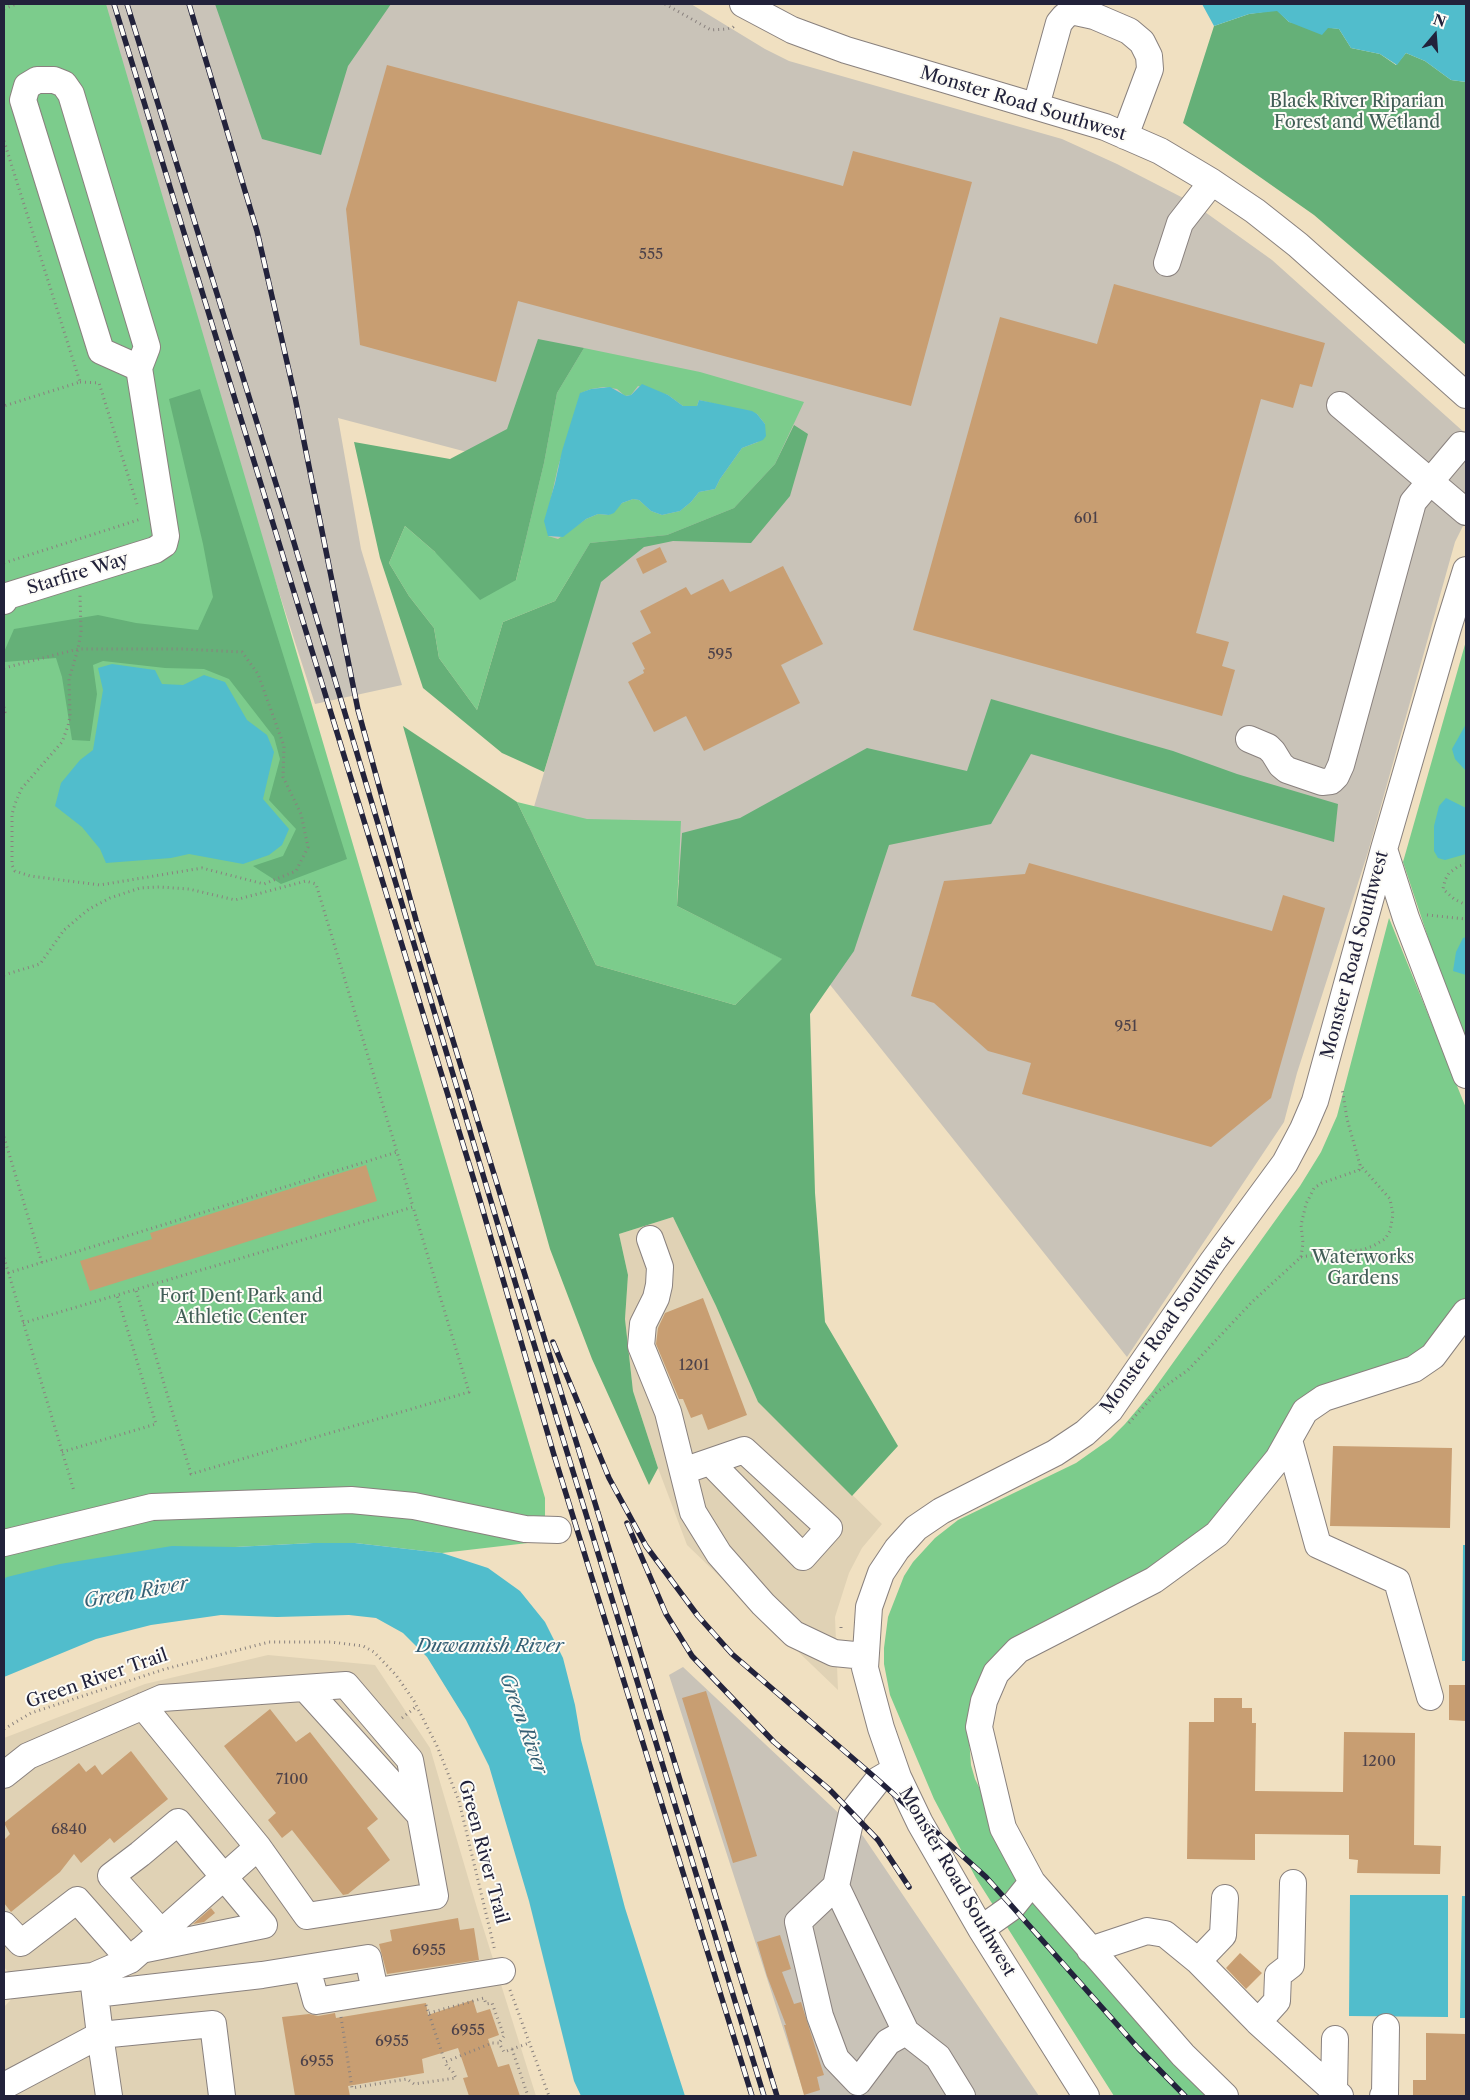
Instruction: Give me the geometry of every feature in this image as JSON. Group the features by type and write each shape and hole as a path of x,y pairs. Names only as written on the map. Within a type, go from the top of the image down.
{"street":[{"name":"Monster Road Southwest","path":"741,12 846,50 1106,127 1160,150 1255,211 1298,245 1466,395"},
{"path":"1036,106 1060,23 1064,16 1071,12 1094,16 1129,31 1142,42 1149,56 1150,69 1125,136"},
{"path":"36,80 54,80 64,84 71,94 147,347 139,368 100,351 23,100 27,86 36,80"},
{"path":"1167,263 1180,223 1212,182"},
{"name":"Starfire Way","path":"4,601 4,597 155,550 164,544 166,526 139,368"},
{"path":"1340,405 1466,512"},
{"path":"1248,739 1268,746 1281,765 1287,770 1322,782 1331,781 1336,776 1341,765 1413,502 1461,445"},
{"name":"Monster Road Southwest","path":"1086,2096 981,1929 920,1822 895,1770 872,1701 865,1668 869,1607 881,1573 897,1548 916,1528 940,1511 1055,1453 1085,1433 1110,1410 1213,1261 1285,1163 1315,1101 1384,849 1466,570"},
{"path":"1384,849 1404,912 1466,1075"},
{"path":"650,1239 660,1267 659,1285 656,1298 643,1324 641,1346 668,1412 693,1512 719,1554 794,1634 834,1653 866,1656"},
{"path":"1225,2096 1183,2055 1032,1882 1003,1828 979,1727 984,1701 996,1673 1018,1650 1154,1580 1217,1534 1278,1459 1305,1411 1324,1398 1414,1369 1433,1356 1466,1312"},
{"path":"1289,1440 1318,1545 1397,1581 1430,1697"},
{"path":"683,1471 710,1462"},
{"path":"4,1542 152,1507 351,1500 414,1506 525,1529 558,1530"},
{"path":"4,1775 28,1756 143,1706 162,1698 346,1685 410,1760 435,1896 307,1916 258,1847 143,1706"},
{"path":"895,1770 878,1780 852,1813 836,1886 798,1922 820,2016 836,2059 862,2089 888,2042 906,2032"},
{"path":"4,1925 21,1943 140,1854 178,1822 264,1925 135,1955"},
{"path":"94,1985 135,1955 258,1847"},
{"path":"111,1876 161,1932"},
{"path":"981,1929 1012,1907 1032,1882"},
{"path":"1258,2022 1277,2001 1278,1975 1291,1965 1293,1883"},
{"path":"836,1886 906,2032 938,2057 962,2096"},
{"path":"1198,1960 1223,1935 1225,1898"},
{"path":"77,1900 135,1955"},
{"path":"1090,1950 1147,1931 1165,1934 1198,1960 1258,2022 1337,2094"},
{"path":"4,1986 94,1985 307,1968 368,1958 375,1991 502,1971"},
{"path":"94,1985 109,2096"},
{"path":"4,2086 100,2035 213,2024 222,2096"},
{"path":"1383,2096 1385,2094 1386,2027"},
{"path":"1335,2040 1337,2094"}],"path":[{"path":"4,9 16,4"},
{"path":"665,4 711,30 719,31 734,27 741,12"},
{"path":"4,141 80,382"},
{"path":"4,406 80,382 99,383 142,519 4,563"},
{"path":"4,668 78,649 183,649 242,652 258,674 284,746 283,776 301,814 308,847 296,871 264,884 202,868 100,885 30,876 15,871 12,865 12,814 22,788 62,742 70,716 70,670 78,649 81,631 78,574"},
{"path":"4,707 6,712 4,715"},
{"path":"1466,864 1459,866 1449,874 1443,889 1454,899 1466,905"},
{"path":"4,975 40,964 64,930 89,909 110,898 140,888 189,889 235,900 306,881 316,884 469,1392 191,1474 136,1290"},
{"path":"1404,912 1466,919"},
{"path":"1127,1425 1158,1392 1188,1370 1252,1302 1301,1258 1330,1252 1362,1250 1374,1246 1385,1238 1390,1231 1393,1214 1390,1199 1360,1165 1347,1119 1341,1080"},
{"path":"4,1136 42,1263"},
{"path":"8,1274 397,1152"},
{"path":"1301,1258 1301,1225 1306,1204 1314,1188 1322,1183 1359,1170 1360,1165"},
{"path":"23,1323 414,1207"},
{"path":"4,1258 74,1491"},
{"path":"62,1452 156,1424 117,1295"},
{"name":"Green River Trail","path":"4,1728 31,1713 165,1669 269,1642 331,1642 363,1646 374,1652 396,1675 417,1706 437,1746 459,1801 492,1944 549,2096"},
{"path":"398,1722 417,1706"},
{"path":"429,2013 484,1998 486,2004 492,2003 504,2036 499,2043"},
{"path":"351,2015 341,2017 352,2088 407,2080 414,2084 456,2078 452,2070 446,2068 425,2002"},
{"path":"444,2062 492,2043 499,2043"},
{"path":"499,2043 504,2052 529,2043"},
{"path":"512,2049 528,2096"}],"shaded area":[{"path":"89,4 691,4 765,49 789,61 1062,139 1117,164 1191,202 1272,260 1466,434 1466,520 1455,542 1368,852 1297,1073 1284,1122 1127,1357 768,907 526,834 600,582 495,546 520,466 338,418 361,549 402,685 315,704"},
{"path":"673,1217 716,1306 758,1402 882,1524 862,1548 849,1573 835,1617 838,1690 687,1545 658,1468 633,1391 625,1319 628,1275 619,1234"},
{"path":"268,1655 375,1665 430,1748 477,1908 536,2096 4,2096 4,2007 22,1988 4,1967 4,1738 145,1684"},
{"path":"683,1667 863,1836 1039,2096 805,2096 669,1675"}],"green space":[{"name":"Fort Dent Park and Athletic Center","path":"4,4 106,4 545,1498 545,1541 442,1553 355,1543 235,1547 4,1579"},
{"path":"215,4 391,4 348,66 321,155 262,139"},
{"name":"Black River Riparian Forest and Wetland","path":"1277,10 1289,22 1339,29 1351,48 1380,54 1396,65 1406,53 1425,61 1451,80 1466,82 1466,345 1314,215 1183,123 1214,26 1249,14"},
{"path":"538,339 584,348 557,393 544,463 516,580 480,600 435,552 405,526 389,563 409,596 434,628 439,658 477,710 503,622 555,601 590,543 667,535 734,508 775,464 794,425 808,434 790,496 751,543 673,541 644,547 601,582 544,772 502,753 423,688 380,558 354,442 450,459 507,429"},
{"path":"584,348 700,372 804,402 775,464 734,508 667,535 590,543 555,601 503,622 477,710 439,658 434,628 409,596 389,563 405,526 435,552 516,580 544,463 557,393","holes":["638,386 668,395 683,406 697,406 699,400 757,414 765,424 758,442 742,448 715,489 699,492 680,511 662,515 651,511 639,500 633,499 622,503 609,515 598,514 586,519 558,539 548,536 550,503 558,467 581,393 604,387 617,389 625,396 631,395"]},
{"path":"200,389 347,859 281,884 253,866 283,856 296,829 269,800 280,759 274,737 229,679 204,669 165,668 103,661 93,665 97,694 90,741 72,740 62,677 56,658 4,662 4,652 14,629 98,615 136,623 198,630 213,597 203,544 169,399"},
{"path":"1466,641 1466,1052 1403,862"},
{"path":"991,699 1173,751 1237,774 1338,804 1334,842 1031,754 991,824 889,845 854,951 810,1014 815,1193 825,1322 898,1446 852,1496 758,1402 716,1306 673,1217 619,1234 628,1275 625,1319 633,1391 658,1468 649,1485 592,1359 550,1249 403,726 517,802 596,965 735,1005 782,959 677,906 682,833 740,818 867,748 967,771"},
{"path":"517,802 587,819 681,821 677,906 783,959 735,1005 596,965"},
{"name":"Waterworks Gardens","path":"1389,918 1466,1108 1466,1297 1420,1355 1341,1382 1231,1509 1166,1560 1024,1636 969,1738 971,1765 975,1779 1015,1859 1213,2096 1114,2096 976,1878 934,1799 890,1695 884,1664 888,1617 904,1576 913,1562 935,1538 958,1520 1076,1463 1110,1439 1125,1424 1152,1392 1300,1186 1321,1152 1337,1116"}],"water":[{"path":"1202,4 1466,4 1466,82 1451,80 1425,61 1406,53 1397,65 1380,54 1351,48 1339,29 1328,28 1322,35 1289,22 1277,11 1249,14 1214,26"},
{"path":"642,384 668,395 683,406 697,406 699,400 752,411 765,424 766,436 763,440 742,448 715,489 699,492 680,511 662,515 651,511 639,500 633,499 622,503 614,513 609,515 598,514 586,519 563,537 548,536 544,521 562,451 580,393 591,389 610,387 626,396 631,395"},
{"path":"112,664 155,670 162,684 183,685 204,675 225,682 247,720 267,735 274,752 263,799 289,829 282,845 269,855 243,864 189,854 171,858 106,863 100,849 82,827 55,806 61,783 80,760 93,750 103,690 98,668"},
{"path":"1466,724 1466,771 1455,759 1452,749"},
{"path":"1446,798 1466,808 1466,854 1445,860 1438,858 1434,851 1434,826 1439,806"},
{"path":"1466,937 1466,975 1453,971 1456,952 1463,938"},
{"name":"Duwamish River","path":"355,1543 442,1553 488,1568 520,1591 545,1622 563,1658 575,1705 581,1740 625,1908 685,2096 581,2096 574,2081 529,1901 489,1766 466,1720 427,1657 403,1633 376,1618 349,1615 277,1617 221,1615 151,1625 96,1639 4,1677 4,1579 7,1577 60,1564 172,1546 235,1547"},
{"path":"1463,1545 1466,1545 1466,1661 1462,1661"},
{"path":"1350,1895 1448,1895 1448,2017 1349,2016"},
{"path":"1462,1896 1466,1896 1466,2018 1460,2018"}],"building":[{"path":"387,65 843,186 853,151 972,182 911,406 518,301 496,382 360,345 346,209"},
{"path":"1114,284 1325,343 1312,387 1300,384 1293,408 1261,399 1196,633 1229,642 1222,666 1235,670 1222,716 913,630 1000,317 1097,344"},
{"path":"660,547 667,562 643,574 636,559"},
{"path":"783,566 823,644 781,665 800,703 704,751 686,716 654,732 628,682 644,673 643,670 645,669 632,643 651,633 640,611 686,587 691,595 723,579 730,592"},
{"path":"1029,863 1272,931 1283,895 1325,908 1271,1098 1211,1147 1022,1094 1031,1063 988,1051 934,1003 911,996 944,881 1025,874"},
{"path":"366,1165 377,1201 90,1291 80,1261 152,1239 150,1233"},
{"path":"703,1298 747,1415 708,1430 702,1414 691,1418 683,1399 679,1399 656,1344 658,1328 665,1313"},
{"path":"1333,1446 1452,1448 1450,1528 1330,1526"},
{"path":"1449,1685 1466,1685 1466,1721 1449,1720"},
{"path":"706,1691 757,1856 733,1863 682,1698"},
{"path":"1214,1698 1242,1698 1242,1708 1252,1708 1252,1723 1256,1723 1255,1791 1343,1792 1344,1732 1415,1733 1414,1845 1441,1846 1440,1874 1357,1873 1358,1860 1349,1859 1349,1835 1255,1834 1255,1860 1187,1859 1189,1722 1214,1722"},
{"path":"270,1709 296,1742 310,1732 378,1819 367,1828 390,1860 348,1894 343,1895 292,1830 282,1838 268,1820 276,1813 224,1746"},
{"path":"131,1751 168,1799 114,1843 110,1838 81,1863 74,1854 60,1872 11,1912 4,1903 4,1840 10,1834 4,1823 79,1763 86,1772 95,1765 102,1775"},
{"path":"211,1908 215,1913 204,1922 193,1924"},
{"path":"458,1918 460,1930 474,1928 479,1960 387,1974 379,1944 392,1941 390,1930"},
{"path":"780,1935 791,1969 782,1972 794,2004 801,2002 824,2075 817,2077 820,2090 804,2095 784,2025 786,2025 767,1976 757,1942"},
{"path":"1240,1953 1262,1973 1246,1989 1226,1968"},
{"path":"473,2000 477,2013 490,2009 499,2035 488,2039 498,2067 509,2064 520,2096 469,2096 463,2078 468,2077 458,2048 422,2059 424,2073 348,2086 350,2096 295,2096 282,2017 309,2014 318,2016 335,2013 336,2018 426,2003 428,2015"},
{"path":"1426,2033 1466,2034 1466,2096 1413,2096 1413,2080 1426,2080"}],"railway":[{"path":"114,4 477,1190 554,1455 752,2096"},
{"path":"127,4 286,516 519,1295 764,2096"},
{"path":"189,4 257,231 295,397 358,710 416,920 777,2096"},
{"path":"553,1342 609,1478 646,1546 698,1616 732,1654 878,1780 986,1877 1138,2048 1185,2096"},
{"path":"627,1523 666,1614 692,1656 774,1742 830,1790 878,1840 909,1887"}],"water label":[{"name":"Green River","path":"136,1593"},
{"name":"Green River","path":"523,1724"}]}
